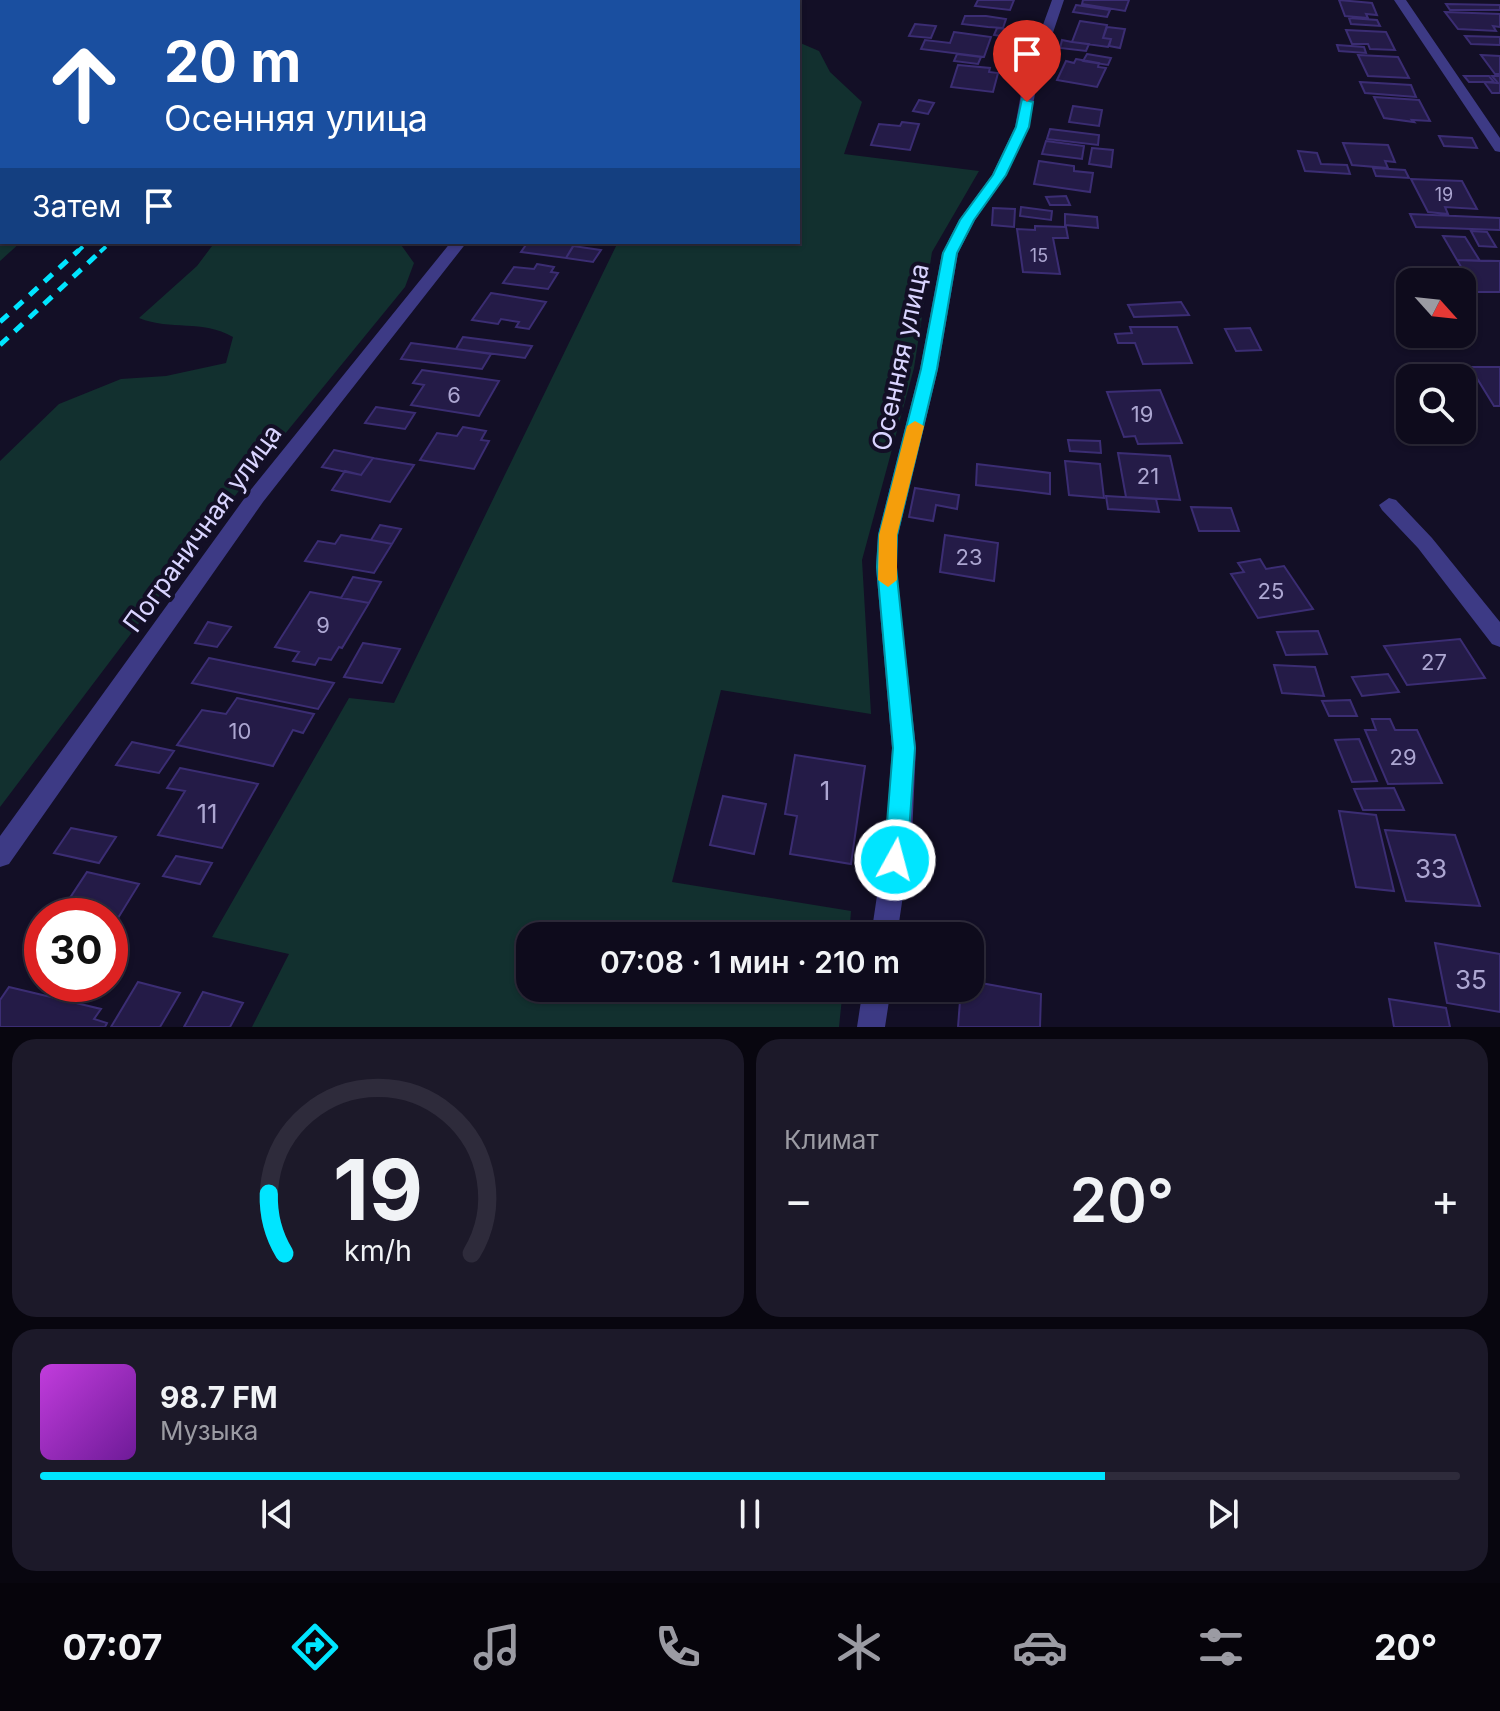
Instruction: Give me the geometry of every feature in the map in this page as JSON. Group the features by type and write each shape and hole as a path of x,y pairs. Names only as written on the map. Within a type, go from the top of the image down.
{"street":[{"name":"Осенняя улица","path":"886,922 899,835 904,748 886,567 888,535 929,369 950,253 967,220 999,175 1022,127 1031,77 1058,0"},
{"path":"1400,0 1500,148"},
{"name":"Пограничная улица","path":"0,856 256,497 457,244"},
{"path":"1389,505 1425,543 1500,638"},
{"path":"871,1027 875,1002"}],"green space":[{"path":"800,43 819,51 830,72 862,102 844,154 979,171 932,252 914,368 862,560 871,714 721,690 672,882 851,911 850,922 516,922 516,1002 842,1002 839,1027 252,1027 289,954 212,937 349,698 394,703 617,244 800,244"},
{"path":"0,244 19,244 0,261"},
{"path":"214,244 400,244 414,263 405,287 244,484 0,807 0,461 59,404 121,379 166,376 226,363 233,337 210,328 163,324 139,318 197,266"}],"building":[{"path":"978,0 1014,0 1010,10 975,6"},
{"path":"1083,0 1129,0 1125,11 1082,4"},
{"path":"1339,0 1372,3 1377,15 1366,14 1368,18 1345,16"},
{"path":"1446,4 1500,5 1500,10 1450,10"},
{"path":"1076,5 1110,10 1107,17 1073,12"},
{"path":"1445,12 1500,14 1500,27 1493,26 1496,31 1458,29"},
{"path":"965,16 1006,19 1003,28 988,27 962,24"},
{"path":"1349,18 1377,20 1380,26 1351,24"},
{"path":"1080,21 1107,25 1103,38 1111,39 1108,47 1072,42"},
{"path":"915,24 936,26 931,38 909,36"},
{"path":"1107,27 1125,29 1120,48 1109,46 1111,39 1103,38"},
{"path":"997,28 1016,30 1013,38 994,35"},
{"path":"1346,30 1386,32 1395,50 1370,49 1368,44 1352,44"},
{"path":"954,32 991,37 984,57 921,49 925,40 950,43"},
{"path":"1465,36 1500,37 1500,45 1471,44"},
{"path":"1062,40 1089,44 1086,51 1060,48"},
{"path":"1337,45 1364,47 1366,53 1339,51"},
{"path":"957,54 981,57 978,64 954,61"},
{"path":"1087,54 1111,58 1108,65 1083,61"},
{"path":"1358,55 1398,57 1409,78 1368,76"},
{"path":"1481,55 1500,56 1500,74 1495,74"},
{"path":"1076,59 1099,63 1098,67 1106,68 1097,87 1057,80 1066,61 1074,63"},
{"path":"958,65 990,68 989,72 998,73 993,92 951,87"},
{"path":"1464,76 1489,76 1494,82 1469,82"},
{"path":"1492,76 1500,76 1500,93 1492,93 1484,82 1498,83"},
{"path":"1360,82 1411,85 1416,97 1365,93"},
{"path":"1374,97 1419,100 1430,121 1384,118"},
{"path":"919,100 934,103 928,114 913,111"},
{"path":"1073,106 1102,110 1099,126 1069,122"},
{"path":"902,122 919,124 910,150 871,145 879,124 900,126"},
{"path":"1050,129 1099,135 1098,145 1047,139"},
{"path":"1439,136 1472,138 1477,148 1444,146"},
{"path":"1046,141 1084,146 1082,159 1042,154"},
{"path":"1343,143 1388,145 1395,162 1385,161 1388,168 1352,165"},
{"path":"1092,148 1113,150 1111,167 1089,164"},
{"path":"1298,151 1317,153 1321,164 1347,165 1350,174 1305,171"},
{"path":"1039,161 1074,166 1074,171 1093,173 1090,192 1034,184"},
{"path":"1373,168 1405,170 1409,178 1376,176"},
{"path":"1411,179 1462,181 1477,209 1445,207 1448,214 1428,212"},
{"path":"1066,196 1070,205 1050,205 1046,197"},
{"path":"1021,207 1052,211 1051,220 1020,216"},
{"path":"993,208 1015,209 1014,227 992,225"},
{"path":"1065,214 1097,217 1098,228 1065,225"},
{"path":"1410,214 1500,218 1500,230 1416,227"},
{"path":"1035,226 1066,227 1068,238 1053,238 1060,274 1023,272 1017,229 1035,230"},
{"path":"1471,231 1487,232 1496,247 1479,246"},
{"path":"1443,236 1465,237 1480,261 1457,260"},
{"path":"527,244 575,244 566,258 521,252"},
{"path":"573,246 601,250 593,262 566,258"},
{"path":"1457,260 1500,261 1500,292 1476,292 1476,268 1462,268"},
{"path":"537,264 554,267 551,272 558,273 548,289 503,283 514,267 534,269"},
{"path":"491,293 546,302 529,329 516,327 519,322 501,319 498,324 472,320"},
{"path":"1181,302 1189,315 1134,317 1128,305"},
{"path":"1130,327 1177,327 1192,363 1143,364 1135,343 1118,343 1115,334 1132,333"},
{"path":"1250,328 1261,350 1236,351 1225,329"},
{"path":"463,337 532,346 525,358 456,349"},
{"path":"411,343 491,354 482,369 401,359"},
{"path":"1476,367 1500,367 1500,406 1494,406 1476,377"},
{"path":"422,370 499,381 479,416 411,405 424,385 413,383"},
{"path":"1160,390 1182,443 1138,444 1135,436 1124,437 1107,392"},
{"path":"376,407 415,413 405,429 365,423"},
{"path":"463,427 486,431 481,440 489,441 474,469 420,460 437,433 457,436"},
{"path":"1068,440 1100,441 1101,453 1070,451"},
{"path":"334,450 373,458 361,475 322,467"},
{"path":"1118,453 1170,456 1180,500 1126,497"},
{"path":"373,458 414,465 390,502 332,490 345,471 361,475"},
{"path":"1065,461 1100,464 1104,498 1069,495"},
{"path":"977,464 1050,473 1050,494 976,485"},
{"path":"915,488 959,495 957,509 936,505 933,521 909,517"},
{"path":"1106,496 1156,499 1159,512 1108,509"},
{"path":"1191,507 1231,508 1239,531 1199,531"},
{"path":"380,525 401,529 392,544 371,540"},
{"path":"341,535 392,544 374,573 305,561 318,541 335,544"},
{"path":"945,535 998,543 994,581 940,572"},
{"path":"1260,559 1266,569 1284,566 1313,609 1258,618 1231,574 1244,572 1238,563"},
{"path":"353,577 381,582 369,603 341,598"},
{"path":"310,592 369,603 342,648 339,647 331,660 319,658 315,665 293,661 299,652 275,647"},
{"path":"208,622 231,627 217,647 195,643"},
{"path":"1318,631 1327,654 1286,655 1277,632"},
{"path":"1460,639 1485,678 1407,685 1384,646"},
{"path":"363,643 400,649 382,683 344,677"},
{"path":"209,658 334,683 318,709 192,683"},
{"path":"1274,665 1315,667 1324,696 1282,693"},
{"path":"1388,674 1399,692 1362,696 1352,677"},
{"path":"237,698 314,714 303,733 293,730 273,766 177,745 202,710 226,714"},
{"path":"1350,700 1357,716 1329,716 1322,701"},
{"path":"1372,719 1390,719 1395,730 1417,730 1442,783 1388,784 1365,730 1376,730"},
{"path":"1359,739 1377,781 1352,782 1335,740"},
{"path":"132,742 174,751 159,773 116,765"},
{"path":"795,755 865,766 851,864 790,854 797,816 785,814"},
{"path":"180,768 258,784 222,848 158,835 185,791 167,788"},
{"path":"1394,788 1404,810 1363,810 1354,789"},
{"path":"723,796 766,804 754,854 710,845"},
{"path":"1339,811 1376,815 1394,891 1356,887"},
{"path":"71,828 116,837 99,863 54,853"},
{"path":"1385,830 1455,835 1480,906 1406,901"},
{"path":"176,856 212,863 200,884 163,876"},
{"path":"87,872 139,884 128,902 128,898 70,898"},
{"path":"1435,943 1500,954 1500,1012 1447,1003"},
{"path":"138,982 180,993 160,1027 111,1027"},
{"path":"984,984 1041,994 1040,1027 958,1027 960,1002 984,1002"},
{"path":"9,987 24,991 24,1002 72,1002 101,1009 94,1019 107,1023 105,1027 0,1027 0,1000"},
{"path":"203,992 243,1003 230,1027 184,1027"},
{"path":"1389,999 1446,1008 1450,1027 1394,1027"}],"railway":[{"path":"77,252 86,244"},
{"path":"100,252 109,244"},
{"path":"0,322 79,250"},
{"path":"0,345 102,250"}],"slow traffic":[{"path":"888,580 888,535 915,426"}],"route":[{"path":"895,860 904,748 886,567 888,535 929,369 950,253 967,220 999,175 1022,127 1027,102"}]}
